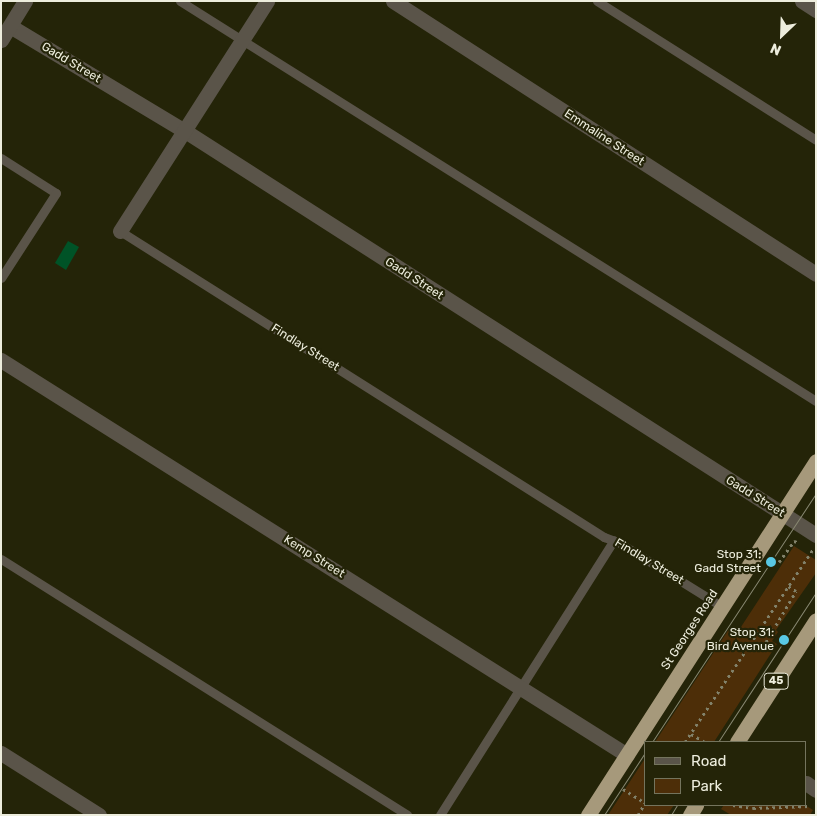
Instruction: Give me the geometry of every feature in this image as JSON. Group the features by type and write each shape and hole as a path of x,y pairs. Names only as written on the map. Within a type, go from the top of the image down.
{"highway":[{"name":"St Georges Road","path":"588,815 783,515 816,460"},
{"name":"45","path":"739,741 816,620"}],"street":[{"path":"1,40 25,1"},
{"name":"Findlay Street","path":"120,231 267,1"},
{"name":"Emmaline Street","path":"393,1 816,274"},
{"path":"802,1 816,10"},
{"name":"Gadd Street","path":"10,26 184,132 816,535"},
{"name":"Kemp Street","path":"1,360 627,755"},
{"path":"1,754 99,815"}],"lane":[{"path":"180,1 816,401"},
{"path":"597,1 816,140"},
{"path":"1,158 56,193 1,278"},
{"name":"Findlay Street","path":"120,231 604,537 614,540 723,607"},
{"path":"440,815 614,540"},
{"path":"1,559 407,815"}],"path":[{"path":"779,562 794,541"},
{"path":"686,741 811,552 816,555"},
{"path":"766,642 777,627 796,590 788,586"},
{"path":"691,734 703,741"},
{"path":"610,780 644,802"},
{"path":"740,806 753,808 809,806"}],"green space":[{"path":"794,546 816,560 816,573 776,630 778,632 772,641 777,644 715,741 656,741 729,629 737,633"},
{"path":"644,760 644,806 673,806 667,815 608,815"},
{"path":"723,806 807,806 813,810 810,815 731,815 721,809"}],"shaded area":[{"path":"68,241 79,247 66,270 55,263"}],"tram line":[{"path":"653,741 816,493"},
{"path":"719,741 816,592"},
{"path":"604,815 644,754"},
{"path":"671,815 676,806"}],"place":[{"name":"Stop 31: Gadd Street","path":"771,562"},
{"name":"Stop 31: Bird Avenue","path":"784,640"}]}
